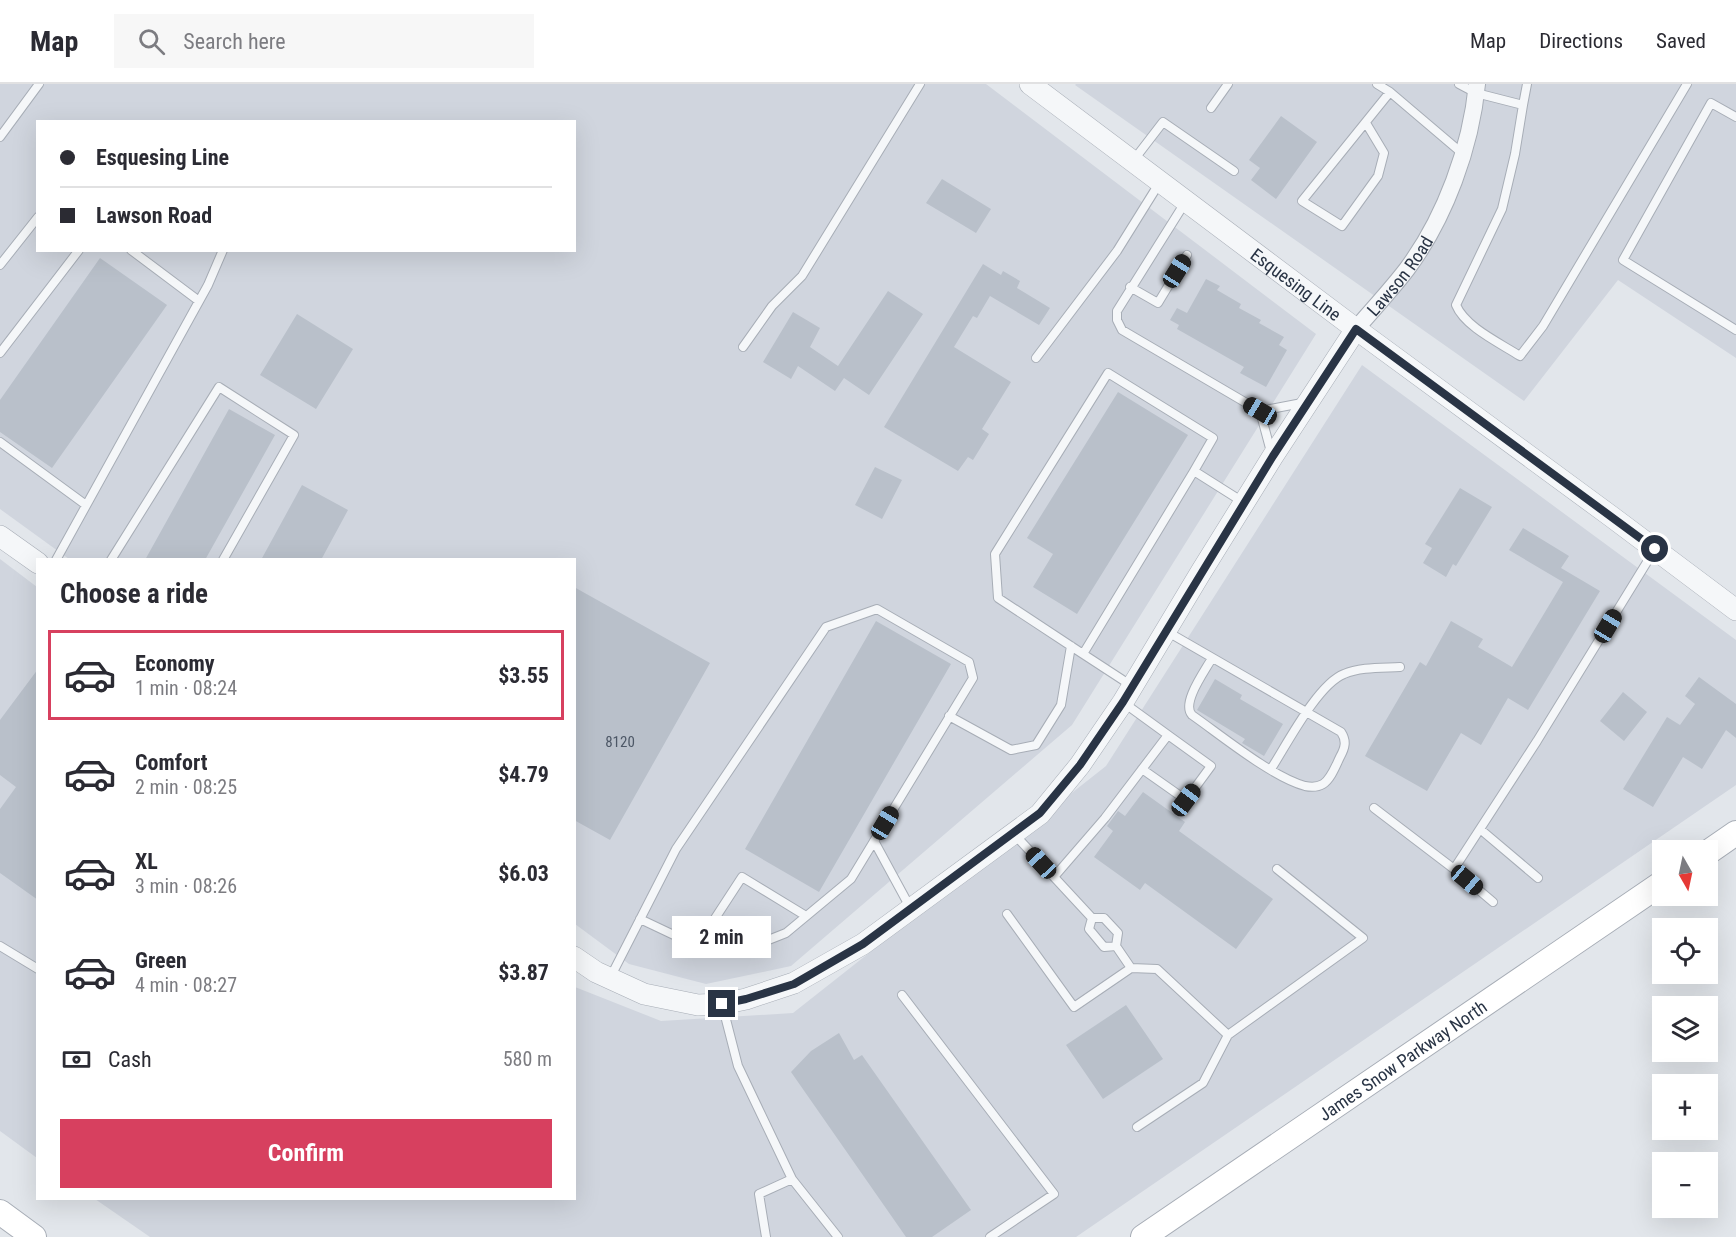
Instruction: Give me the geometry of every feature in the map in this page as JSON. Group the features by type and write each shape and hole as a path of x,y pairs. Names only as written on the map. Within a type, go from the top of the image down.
{"main road":[{"path":"1718,845 1736,833"},
{"name":"James Snow Parkway North","path":"1143,1237 1652,890"},
{"path":"0,1212 34,1237"}],"street":[{"name":"Esquesing Line","path":"1030,84 1736,610"},
{"name":"Lawson Road","path":"576,958 596,972 644,994 698,1005 722,1004 746,999 794,984 863,944 1040,813 1080,765 1128,694 1244,502 1356,329 1407,268 1425,241 1445,203 1463,154 1477,88"},
{"path":"0,536 36,562"}],"lane":[{"path":"0,137 39,84"},
{"path":"743,347 772,306 802,276 920,84"},
{"path":"1211,108 1227,84"},
{"path":"1377,84 1390,92 1463,154"},
{"path":"1459,84 1477,88 1523,105"},
{"path":"1527,84 1515,154 1502,208 1456,306 1470,324 1520,356 1547,320 1687,84"},
{"path":"1366,123 1384,153 1378,176 1342,226 1302,201 1390,92"},
{"path":"1736,117 1711,103 1623,260 1736,330"},
{"path":"1133,162 1163,122 1234,171"},
{"path":"1036,358 1117,251 1160,182"},
{"path":"1186,201 1117,311 1117,320 1122,330 1260,411 1309,401"},
{"path":"0,265 36,220"},
{"path":"0,353 77,252"},
{"path":"134,252 199,301"},
{"path":"57,558 199,301 222,252"},
{"path":"1130,287 1158,303 1187,255"},
{"path":"1083,654 1213,438 1108,373 995,554 998,598 1083,654 1128,694 1168,735 1211,766 1186,800 1142,769"},
{"path":"112,558 219,387 294,435 224,558"},
{"path":"1260,411 1273,456"},
{"path":"0,442 86,505"},
{"path":"1194,471 1244,502"},
{"path":"1454,869 1655,549"},
{"path":"610,978 640,919 676,849 826,627 878,609 969,662 973,678 851,879 786,933 738,952 697,946 640,919"},
{"path":"1166,631 1341,732 1344,736 1344,751 1322,785 1308,787 1271,769 1189,711 1188,702 1212,658"},
{"path":"949,716 1011,750 1036,744 1061,705 1071,646"},
{"path":"1271,769 1320,693 1333,679 1346,673 1400,667"},
{"path":"1054,877 1105,818 1168,735"},
{"path":"1374,808 1493,902"},
{"path":"1480,829 1538,878"},
{"path":"1014,834 1092,918 1104,918 1118,933 1116,946 1131,968"},
{"path":"874,841 911,909"},
{"path":"1137,1127 1203,1083 1228,1035 1363,938 1276,869"},
{"path":"697,946 742,877 806,916"},
{"path":"1007,914 1074,1007 1131,968 1157,969 1228,1035"},
{"path":"1092,918 1089,929 1096,939 1104,947 1116,946"},
{"path":"0,946 36,968"},
{"path":"902,995 1054,1194 990,1237"},
{"path":"722,1004 738,1066 792,1179 838,1237"},
{"path":"766,1237 759,1194 792,1179"}],"shaded area":[{"path":"0,84 986,84 1316,334 1072,725 791,966 706,984 629,964 576,925 576,558 68,558 0,509"},
{"path":"1076,84 1736,84 1736,358 1618,280 1524,401"},
{"path":"1362,365 1736,640 1736,785 1656,840 1652,840 1652,843 1076,1237 150,1237 96,1200 576,1200 576,987 661,1021 793,1013 1106,766"},
{"path":"0,559 36,586 36,1157 0,1131"}],"building":[{"path":"1281,116 1317,142 1276,199 1251,180 1260,168 1249,160"},
{"path":"942,179 991,209 976,233 926,203"},
{"path":"100,258 167,305 52,468 0,432 0,400"},
{"path":"983,264 1001,275 1003,271 1020,281 1017,288 1050,308 1039,325 990,296 977,318 973,316 954,347 1011,382 982,429 989,434 973,460 968,457 958,471 884,427"},
{"path":"1206,279 1220,286 1217,290 1241,304 1239,308 1261,320 1259,323 1284,337 1279,345 1287,350 1266,387 1240,373 1244,367 1177,329 1179,325 1170,320 1177,308 1187,313"},
{"path":"888,291 923,314 869,395 844,378 835,391 798,366 791,379 763,362 793,312 820,328 810,347 838,366"},
{"path":"297,314 353,349 316,409 260,375"},
{"path":"1118,392 1188,435 1077,614 1033,587 1053,554 1027,538"},
{"path":"229,409 275,435 206,558 146,558"},
{"path":"875,467 902,480 882,519 855,505"},
{"path":"302,485 348,510 322,558 262,558"},
{"path":"1460,488 1492,507 1456,566 1453,564 1446,577 1423,563 1432,548 1425,544"},
{"path":"1523,528 1569,556 1561,568 1600,591 1528,710 1508,698 1481,745 1461,733 1427,791 1365,756 1420,662 1426,666 1451,621 1483,639 1478,647 1512,667 1563,582 1509,550"},
{"path":"576,588 710,663 610,840 576,821"},
{"path":"876,621 951,664 819,892 745,849"},
{"path":"36,672 36,899 0,873 0,809 16,787 0,775 0,720"},
{"path":"1699,677 1736,704 1736,738 1726,730 1702,769 1683,757 1653,807 1623,789 1667,717 1680,725 1695,704 1685,696"},
{"path":"1215,679 1242,695 1240,699 1283,724 1264,756 1242,743 1245,739 1197,710"},
{"path":"1623,692 1647,712 1624,741 1600,721"},
{"path":"1143,792 1185,822 1179,831 1273,899 1236,949 1145,883 1140,890 1094,857 1113,831 1107,826 1118,811 1125,816"},
{"path":"1126,1005 1163,1059 1103,1099 1066,1045"},
{"path":"839,1033 854,1060 862,1055 971,1210 932,1237 906,1237 791,1072 811,1051"}],"route":[{"path":"722,1004 794,984 863,944 1040,813 1080,765 1123,702 1273,456 1356,329 1655,549"}]}
